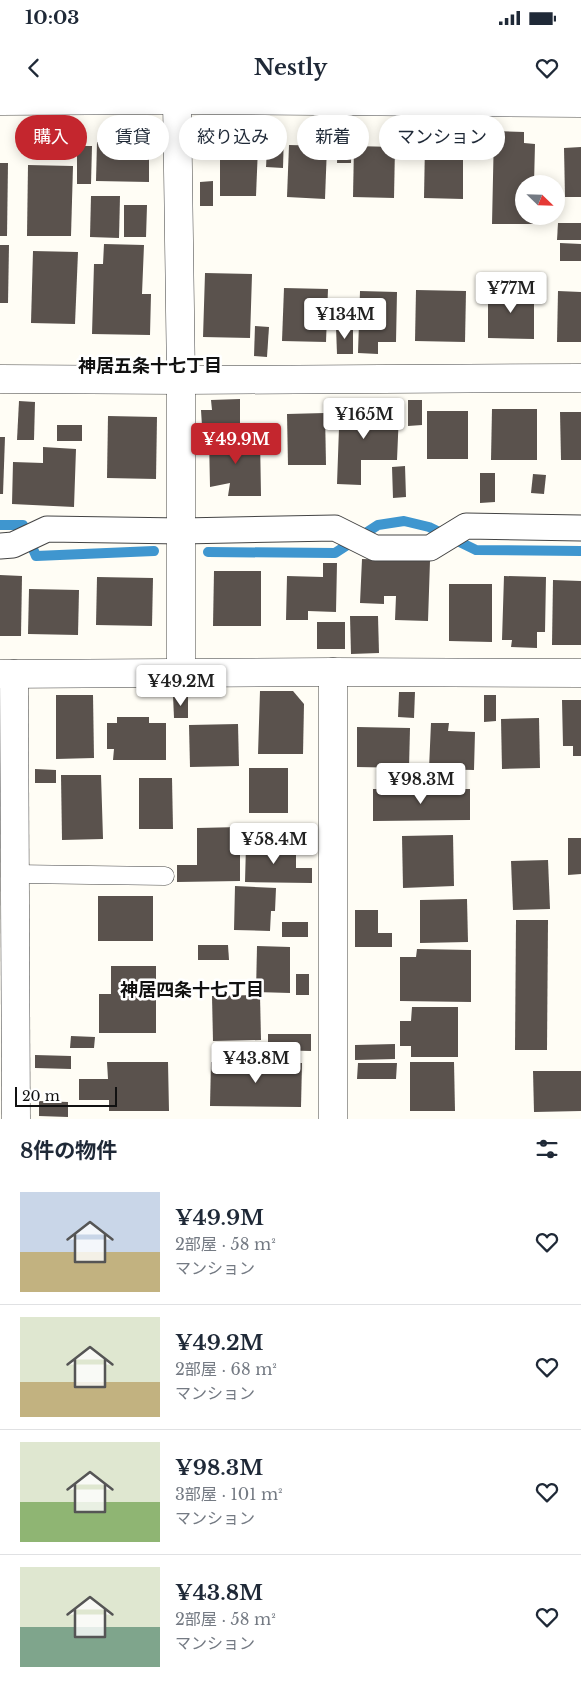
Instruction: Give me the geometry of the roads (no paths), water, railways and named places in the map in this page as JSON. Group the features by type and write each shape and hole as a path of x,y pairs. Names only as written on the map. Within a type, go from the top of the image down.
{"street":[{"path":"177,100 181,380 181,673"},
{"path":"0,101 177,100 581,103"},
{"path":"0,379 581,378"},
{"path":"19,540 47,529 182,532 335,528 375,548 430,548 466,526 581,528"},
{"path":"333,672 333,1119"},
{"path":"16,1119 15,874 7,674 581,673"}],"lane":[{"path":"15,874 164,876"}],"waterway":[{"path":"208,552 335,553 378,525 404,521 429,527 476,550 581,551"},
{"path":"0,525 23,525 36,556 154,551"}],"district":[{"name":"神居五条十七丁目","path":"150,366"},
{"name":"神居四条十七丁目","path":"192,990"}]}
